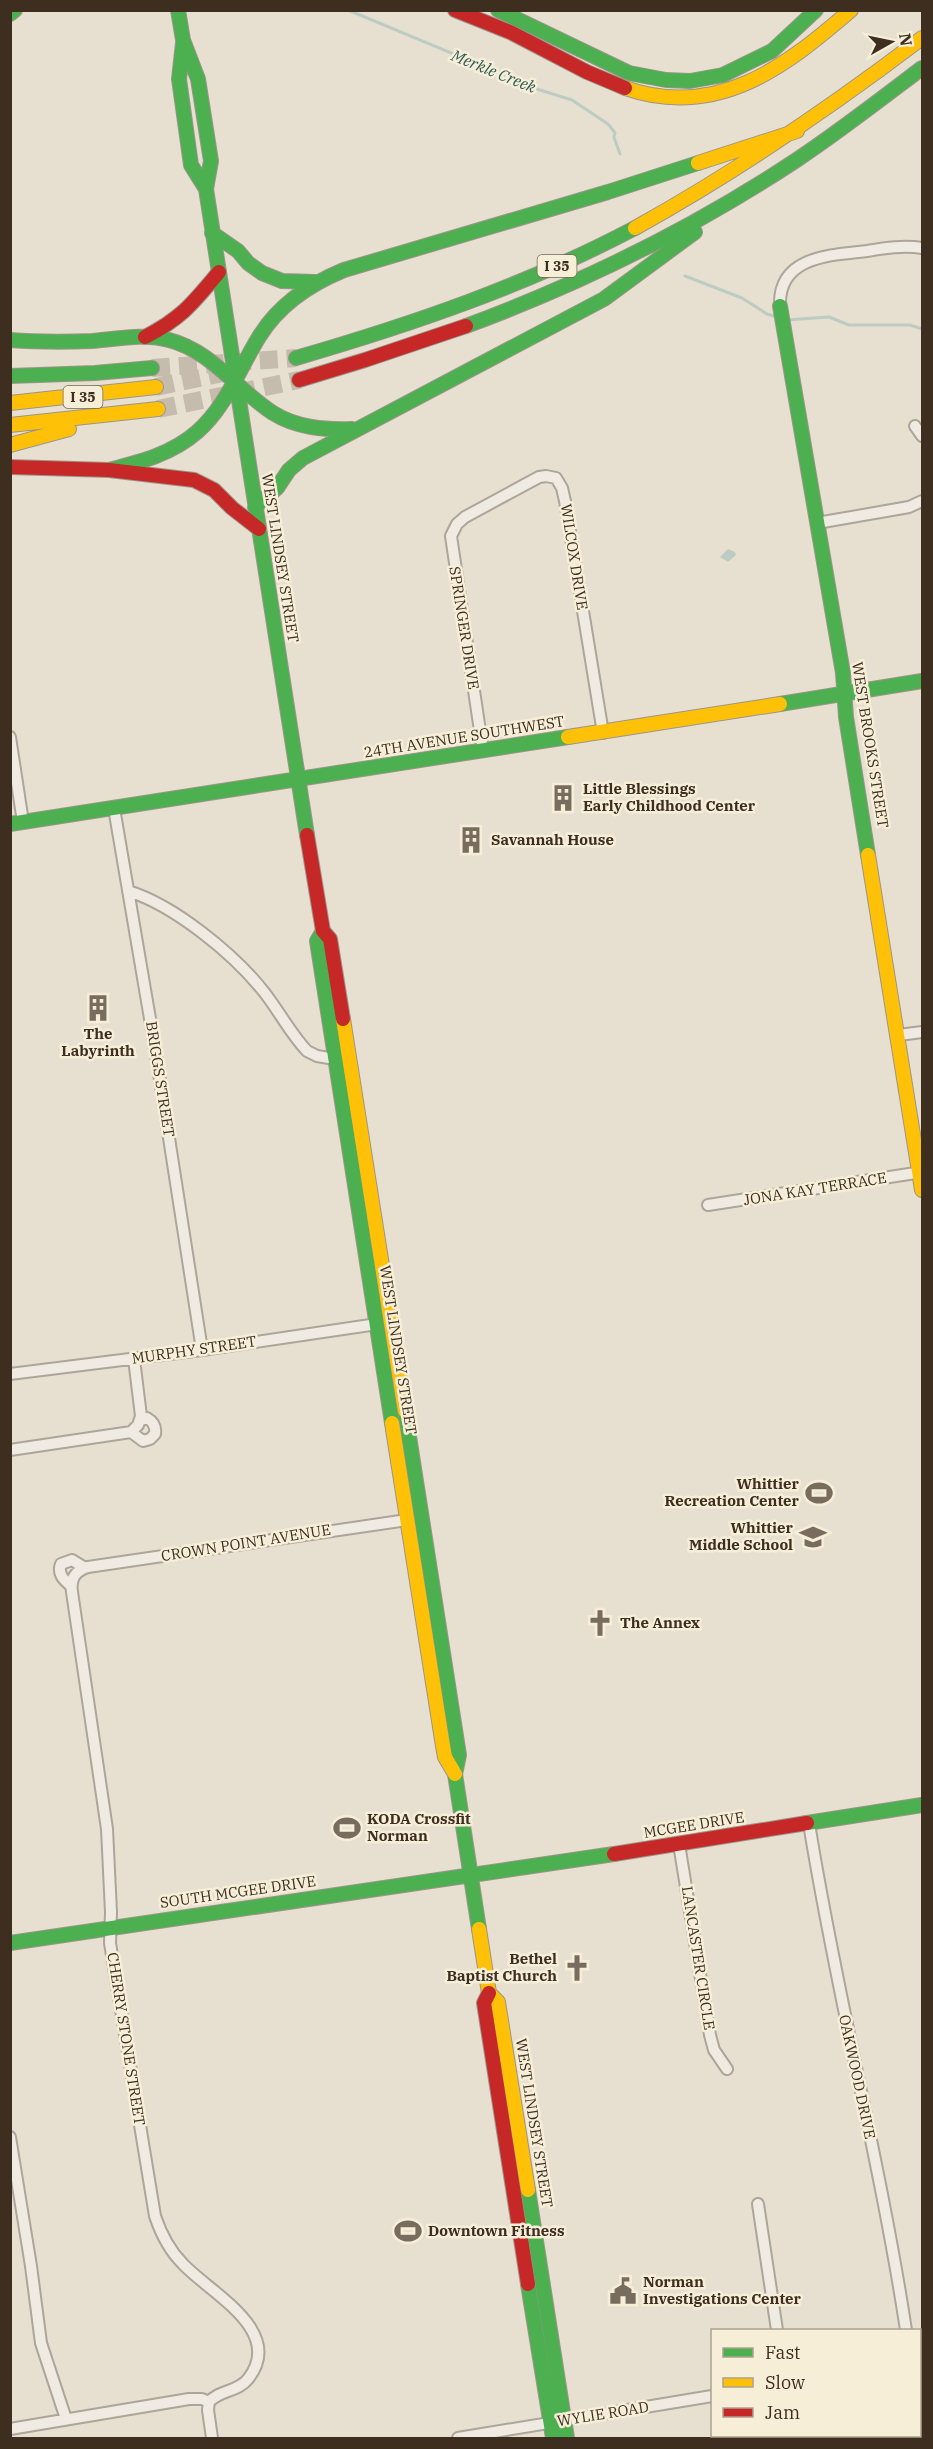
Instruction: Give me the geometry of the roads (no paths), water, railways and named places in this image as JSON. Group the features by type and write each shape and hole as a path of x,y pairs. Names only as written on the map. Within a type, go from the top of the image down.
{"main road":[{"path":"10,14 15,10"},
{"name":"WEST LINDSEY STREET","path":"178,10 183,40 198,79 211,161 206,189 212,233 298,781 323,931 330,939 441,1634 459,1755 455,1774 489,1994 498,2002 557,2421 553,2439"},
{"path":"455,10 515,35 616,85 673,99 710,96 746,83 810,45 850,10"},
{"path":"498,10 629,73 666,80 690,81 723,75 772,51 816,10"},
{"name":"I 35","path":"296,358 424,319 530,279 673,209 756,159 797,131 922,38"},
{"name":"WEST LINDSEY STREET","path":"183,40 178,79 191,165 206,189"},
{"name":"I 35","path":"299,380 430,340 544,297 637,253 769,177 922,68"},
{"path":"109,470 151,458 185,441 209,419 236,382 268,323 296,296 315,282 344,270 608,192 797,131"},
{"path":"255,507 277,488 294,464 604,299 769,177"},
{"path":"212,233 238,251 248,263 262,273 282,281 315,282"},
{"path":"143,337 168,325 184,313 219,272"},
{"name":"WEST BROOKS STREET","path":"780,306 817,523 849,736 921,1172 922,1190"},
{"path":"10,340 65,342 143,337 169,340 190,347 273,412 301,425 328,430 357,429"},
{"path":"10,376 152,368"},
{"name":"I 35","path":"10,403 156,387"},
{"name":"I 35","path":"10,425 112,416 158,409"},
{"path":"10,445 112,416"},
{"path":"10,467 109,470 176,476 205,484 259,530"},
{"name":"24TH AVENUE SOUTHWEST","path":"16,823 298,781 922,681"},
{"name":"WEST LINDSEY STREET","path":"323,931 317,941 334,1059 445,1757 455,1774"},
{"path":"328,1019 343,1017"},
{"path":"334,1059 350,1059"},
{"path":"372,1292 386,1290"},
{"path":"377,1328 392,1330"},
{"path":"420,1600 435,1598"},
{"path":"426,1637 441,1634"},
{"name":"MCGEE DRIVE","path":"471,1875 922,1805"},
{"name":"SOUTH MCGEE DRIVE","path":"10,1942 471,1875"},
{"name":"WEST LINDSEY STREET","path":"557,2421 567,2439"}],"street":[{"path":"780,306 781,295 792,273 811,259 898,247 922,248"},
{"path":"915,426 922,436"},
{"name":"WILCOX DRIVE","path":"470,514 539,477 552,476 560,482 567,510 603,733"},
{"path":"817,523 909,507 922,501"},
{"name":"SPRINGER DRIVE","path":"470,514 460,520 450,542 483,751"},
{"path":"10,737 16,823"},
{"name":"BRIGGS STREET","path":"114,808 155,1048 202,1350"},
{"path":"128,891 164,906 222,950 262,990 307,1051 317,1056 334,1059"},
{"path":"899,1035 922,1032"},
{"name":"JONA KAY TERRACE","path":"708,1205 921,1172"},
{"name":"MURPHY STREET","path":"10,1374 377,1328"},
{"path":"134,1359 141,1420"},
{"path":"10,1450 130,1432 141,1420 147,1418 154,1424 155,1434 150,1439 143,1441 130,1432"},
{"name":"CROWN POINT AVENUE","path":"85,1568 72,1560 62,1564 60,1574 64,1581 72,1581 78,1571 85,1568 407,1520"},
{"name":"CHERRY STONE STREET","path":"72,1581 107,1829 110,1943 152,2203 158,2224 173,2253 247,2321 257,2343 257,2361 247,2381 229,2392 216,2396 209,2402"},
{"name":"OAKWOOD DRIVE","path":"809,1823 834,1969 883,2197 906,2329"},
{"name":"LANCASTER CIRCLE","path":"679,1844 710,2036 714,2049 727,2069"},
{"path":"10,2137 41,2343 66,2419"},
{"path":"758,2204 777,2329"},
{"name":"WYLIE ROAD","path":"458,2439 711,2396"},
{"path":"10,2429 189,2399 209,2402 212,2439"}],"waterway":[{"name":"Merkle Creek","path":"348,10 540,90 572,100 608,124 615,133 614,137 620,154"},
{"name":"Merkle Creek","path":"685,276 742,298 767,314 777,317"},
{"name":"Merkle Creek","path":"786,320 829,317 849,325 910,325 922,329"}],"tunnel":[{"path":"152,368 296,358"},
{"path":"156,387 227,372"},
{"path":"158,409 299,380"}],"place":[{"name":"Little Blessings Early Childhood Center","path":"563,798"},
{"name":"Savannah House","path":"471,840"},
{"name":"The Labyrinth","path":"98,1008"},
{"name":"Whittier Recreation Center","path":"819,1493"},
{"name":"Whittier Middle School","path":"813,1537"},
{"name":"The Annex","path":"600,1623"},
{"name":"KODA Crossfit Norman","path":"347,1828"},
{"name":"Bethel Baptist Church","path":"577,1968"},
{"name":"Downtown Fitness","path":"408,2231"},
{"name":"Norman Investigations Center","path":"623,2291"}]}
